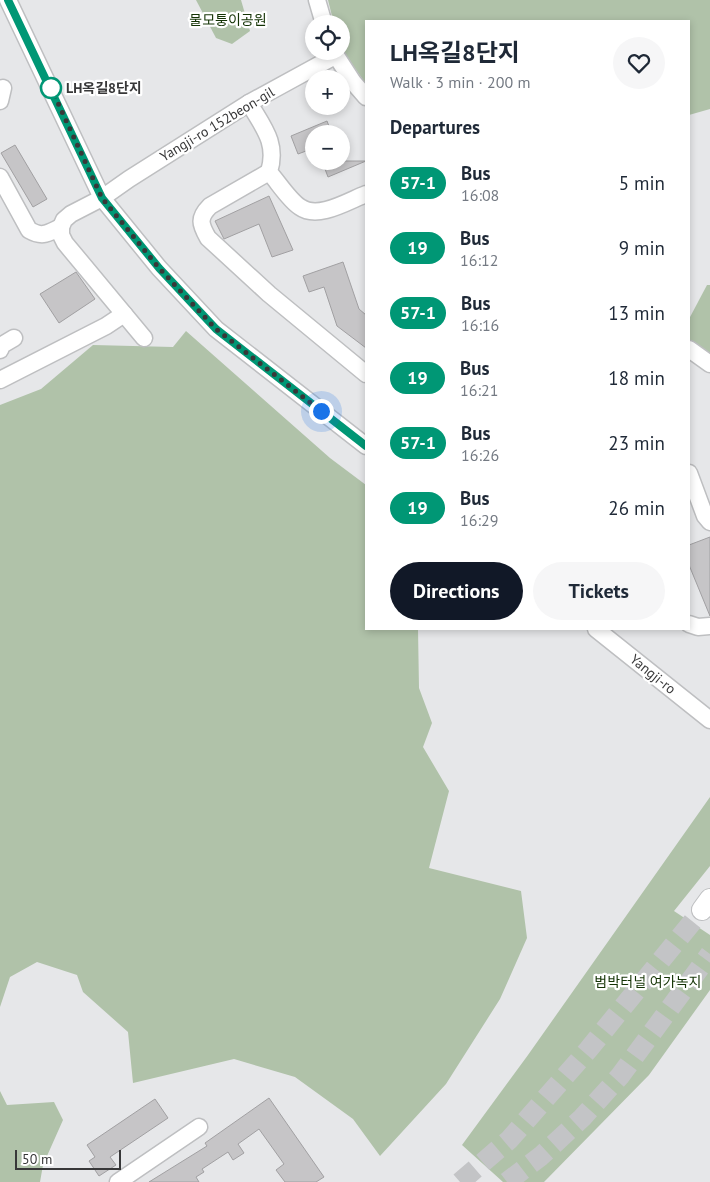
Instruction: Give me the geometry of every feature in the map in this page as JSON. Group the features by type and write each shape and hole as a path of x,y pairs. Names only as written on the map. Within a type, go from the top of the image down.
{"street":[{"path":"8,0 102,198 159,268 216,329 365,445"},
{"path":"317,0 321,15"},
{"name":"Yangji-ro 152beon-gil","path":"61,226 71,214 102,198 249,102 323,60"},
{"path":"338,60 365,96"},
{"path":"249,102 271,142 272,152 269,172 298,207 315,212 327,210 365,194"},
{"path":"269,172 210,206 204,212 201,221 202,229 208,238 269,294 365,373"},
{"path":"0,177 29,230 36,234 45,234 61,226 61,235 65,243 144,338"},
{"path":"0,380 106,326 124,314"},
{"path":"0,350 2,345 14,338"},
{"path":"690,350 710,364"},
{"path":"690,476 705,516 710,522"},
{"path":"690,624 698,627 710,626"},
{"name":"Yangji-ro","path":"597,630 710,720"},
{"path":"118,1182 199,1127"}],"green space":[{"name":"물모퉁이공원","path":"196,0 241,0 250,31 232,44 216,38"},
{"path":"328,0 710,0 710,109 690,115 690,20 365,20 365,83 349,60 350,15 332,15"},
{"path":"707,285 710,285 710,356 690,341 690,317"},
{"path":"186,331 330,458 365,484 365,630 418,630 419,688 432,723 423,747 449,791 429,868 521,891 527,938 500,999 446,1084 380,1156 353,1119 295,1077 234,1059 133,1083 128,1032 83,992 77,975 37,962 10,977 0,1007 0,405 41,389 93,345 173,347"},
{"name":"범박터널 여가녹지","path":"710,797 710,866 674,911 710,935 710,990 649,1075 544,1182 503,1182 462,1145 528,1055"},
{"path":"0,1091 7,1105 54,1102 63,1120 43,1165 40,1182 0,1182"}],"building":[{"path":"327,121 329,125 317,125"},
{"path":"305,130 305,151 298,154 291,136"},
{"path":"15,145 47,199 33,207 1,153"},
{"path":"350,161 365,161 350,168"},
{"path":"325,170 345,170 328,177"},
{"path":"269,196 293,250 272,257 259,224 224,239 215,221"},
{"path":"343,262 359,309 365,314 365,347 337,326 324,287 309,292 303,276"},
{"path":"76,272 95,299 59,323 40,294"},
{"path":"710,537 710,616 690,567 690,545"},
{"path":"269,1098 324,1177 316,1182 285,1182 276,1170 284,1164 259,1129 238,1144 244,1153 233,1160 228,1152 202,1169 204,1172 196,1177 199,1182 149,1182 207,1146 205,1143"},
{"path":"155,1099 168,1118 110,1157 116,1165 99,1176 89,1161 95,1157 87,1145"}],"tunnel":[{"path":"460,1182 509,1140 588,1050 702,910"},
{"path":"507,1182 541,1156 582,1118 620,1076 710,954"}],"bus line":[{"name":"57-1","path":"8,0 102,198 159,268 216,329 365,445"}],"place":[{"name":"LH옥길8단지","path":"51,88"}],"route":[{"path":"51,88 102,198 159,268 216,329 321,411"}]}
